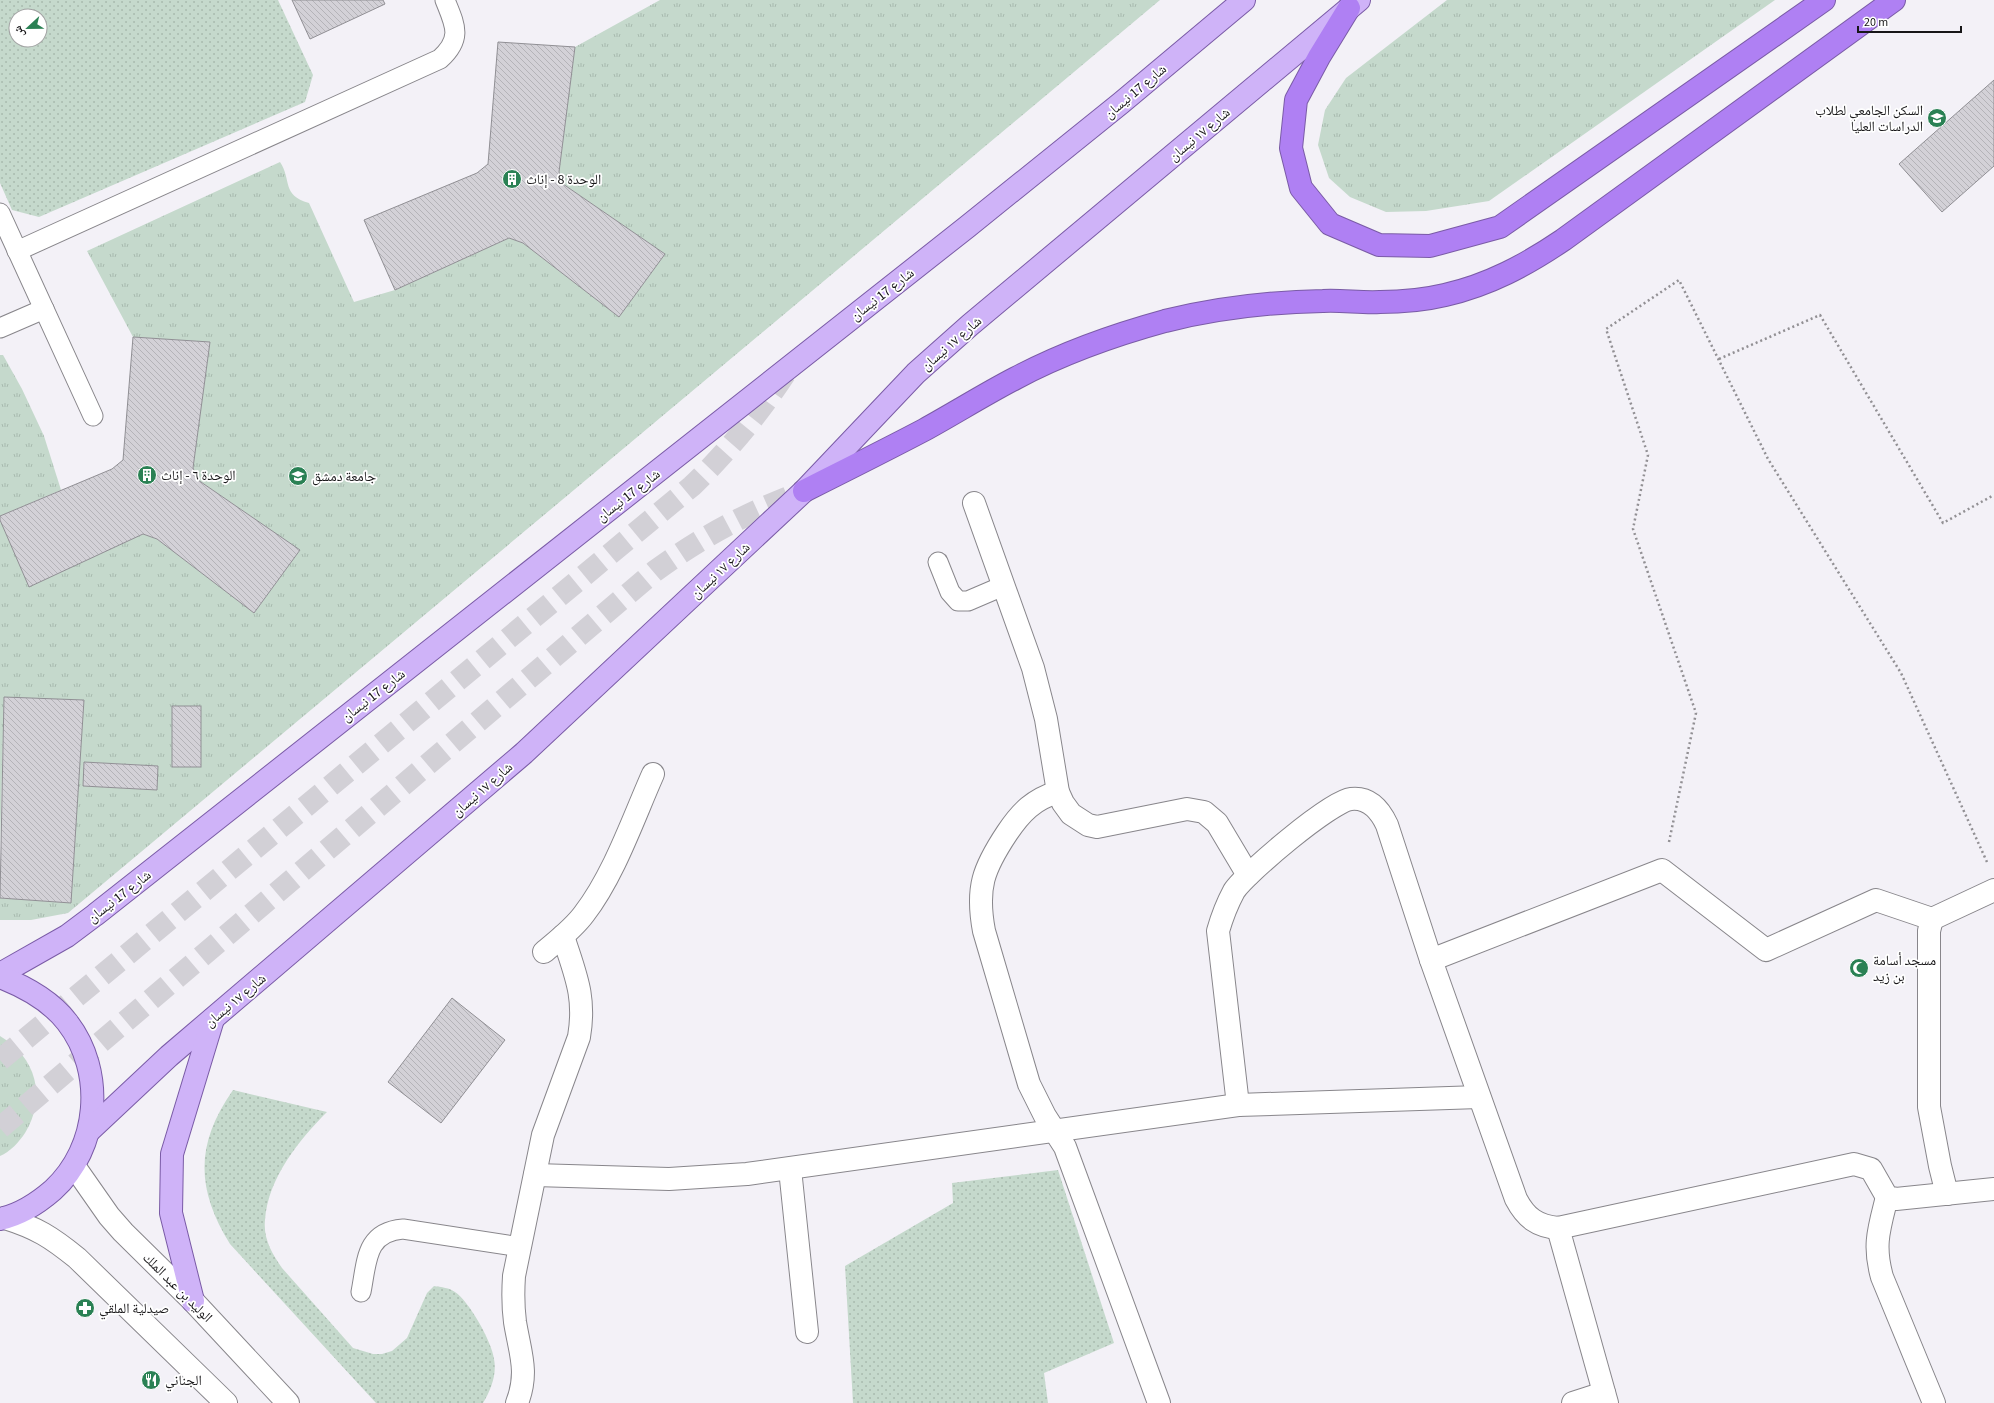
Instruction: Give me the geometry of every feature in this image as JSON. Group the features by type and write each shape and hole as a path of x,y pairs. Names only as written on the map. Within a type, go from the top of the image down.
{"highway":[{"path":"1354,4 1319,57 1296,100 1291,148 1301,188 1330,224 1379,245 1430,246 1500,227 1824,0"},
{"path":"804,491 924,430 1016,378 1065,355 1114,336 1166,321 1219,310 1272,303 1326,300 1379,302 1412,300 1464,290 1506,274 1536,258 1563,240 1894,0"}],"main road":[{"name":"شارع 17 نيسان","path":"0,974 67,936 95,915 967,227 1121,103 1244,0"},
{"name":"شارع ١٧ نيسان","path":"89,1131 169,1056 524,753 804,491 916,373 958,336 1354,4"},
{"path":"0,978 24,986 47,1002 67,1022 82,1047 91,1074 93,1103 89,1131 74,1166 60,1183 44,1198 25,1210 2,1219"},
{"path":"193,1301 171,1213 172,1154 213,1019"}],"street":[{"path":"974,503 1033,668 1046,719 1058,792 1063,804 1071,814 1088,825 1097,827 1187,809 1204,812 1217,824 1248,875"},
{"path":"544,952 583,916 605,881 653,774"},
{"path":"1058,792 1047,795 1027,806 1019,814 992,855 983,878 980,911 984,931 1036,1101 1056,1131 1072,1162 1159,1403"},
{"path":"1238,1105 1218,931 1225,910 1234,891 1248,875 1332,806 1342,800 1352,798 1363,800 1374,805 1382,814 1387,825 1431,960 1479,1098 1516,1199 1522,1211 1532,1221 1545,1226 1558,1228 1854,1164 1871,1169 1888,1197 1896,1199 1994,1189"},
{"path":"1431,960 1662,870 1766,950 1876,900 1932,919 1994,890"},
{"path":"1932,919 1929,931 1930,1107 1940,1166 1947,1194"},
{"path":"516,1403 522,1389 524,1369 515,1322 513,1299 514,1276 543,1135 579,1037 582,1021 582,1003 579,987 563,936"},
{"path":"535,1175 669,1179 747,1174 1238,1105 1479,1098"},
{"name":"الوليد بن عبد الملك","path":"74,1166 109,1216 123,1232 193,1301 288,1403"},
{"path":"790,1169 807,1332"},
{"path":"1888,1197 1877,1240 1877,1259 1882,1277 1934,1403"},
{"path":"2,1219 31,1226 54,1239 77,1258 226,1403"},
{"path":"1558,1228 1606,1398 1573,1403"}],"lane":[{"path":"17,251 440,59 450,50 455,40 456,27 445,0"},
{"path":"0,214 93,416"},
{"path":"0,328 44,309"},
{"path":"938,562 950,592 958,600 968,601 1003,586"},
{"path":"361,1292 369,1251 374,1242 382,1234 392,1230 403,1229 520,1247"}],"path":[{"path":"1664,871 1696,713 1634,529 1648,455 1606,329 1679,280 1768,459 1901,673 1988,863"},
{"path":"1719,360 1820,316 1943,523 1994,495"}],"green space":[{"path":"0,0 278,0 313,75 305,102 39,217 12,210 0,183"},
{"path":"660,0 1160,0 68,913 31,920 0,920 0,898 71,903 84,700 4,698 0,849 0,520 29,586 143,534 157,539 254,613 300,550 198,480 193,468 210,342 133,337 87,251 280,162 286,175 288,186 294,196 309,203 354,302 395,290 509,238 523,243 619,317 665,254 563,184 559,172 575,47","holes":["172,706 201,706 201,767 172,767","84,762 158,766 157,790 83,786"]},
{"path":"1447,0 1775,0 1489,201 1426,211 1386,212 1350,197 1329,178 1318,145 1325,110 1346,78"},
{"path":"0,355 3,355 22,389 44,436 61,490 0,516"},
{"path":"0,1036 22,1055 30,1066 36,1092 32,1119 25,1133 14,1146 0,1156"},
{"path":"233,1090 327,1112 296,1147 279,1175 267,1204 265,1233 272,1251 282,1268 353,1348 373,1354 382,1354 392,1351 407,1338 427,1293 434,1286 455,1292 467,1304 479,1322 489,1343 494,1359 494,1376 489,1393 483,1403 376,1403 230,1244 219,1224 211,1204 206,1185 204,1167 206,1148 212,1129"},
{"path":"1058,1170 1114,1343 1044,1373 1048,1403 853,1403 845,1266 953,1203 952,1183"}],"building":[{"path":"292,0 383,0 385,4 310,39"},
{"name":"الوحدة 8 - إناث","path":"498,42 575,47 559,172 563,184 665,254 619,317 523,243 509,238 395,290 364,220 477,173 488,164"},
{"path":"1994,80 1994,166 1942,212 1899,164"},
{"name":"الوحدة ٦ - إناث","path":"133,337 210,342 193,468 198,480 300,550 254,613 157,539 143,534 29,587 0,520 0,516 112,469 123,460"},
{"path":"4,697 84,700 71,903 0,898"},
{"path":"172,706 201,706 201,767 172,767"},
{"path":"84,762 158,766 157,790 83,786"},
{"path":"452,998 505,1040 441,1123 388,1082"}],"tunnel":[{"path":"0,1060 692,486 742,432 787,371"},
{"path":"0,1128 655,571 673,558 726,526 764,507 804,491"}],"place":[{"name":"السكن الجامعي لطلاب الدراسات العليا","path":"1937,118"},
{"name":"الوحدة 8 - إناث","path":"512,179"},
{"name":"الوحدة ٦ - إناث","path":"147,475"},
{"name":"جامعة دمشق","path":"298,476"},
{"name":"مسجد أسامة بن زيد","path":"1859,968"},
{"name":"صيدلية الملقي","path":"85,1308"},
{"name":"الجناني","path":"151,1380"}]}
